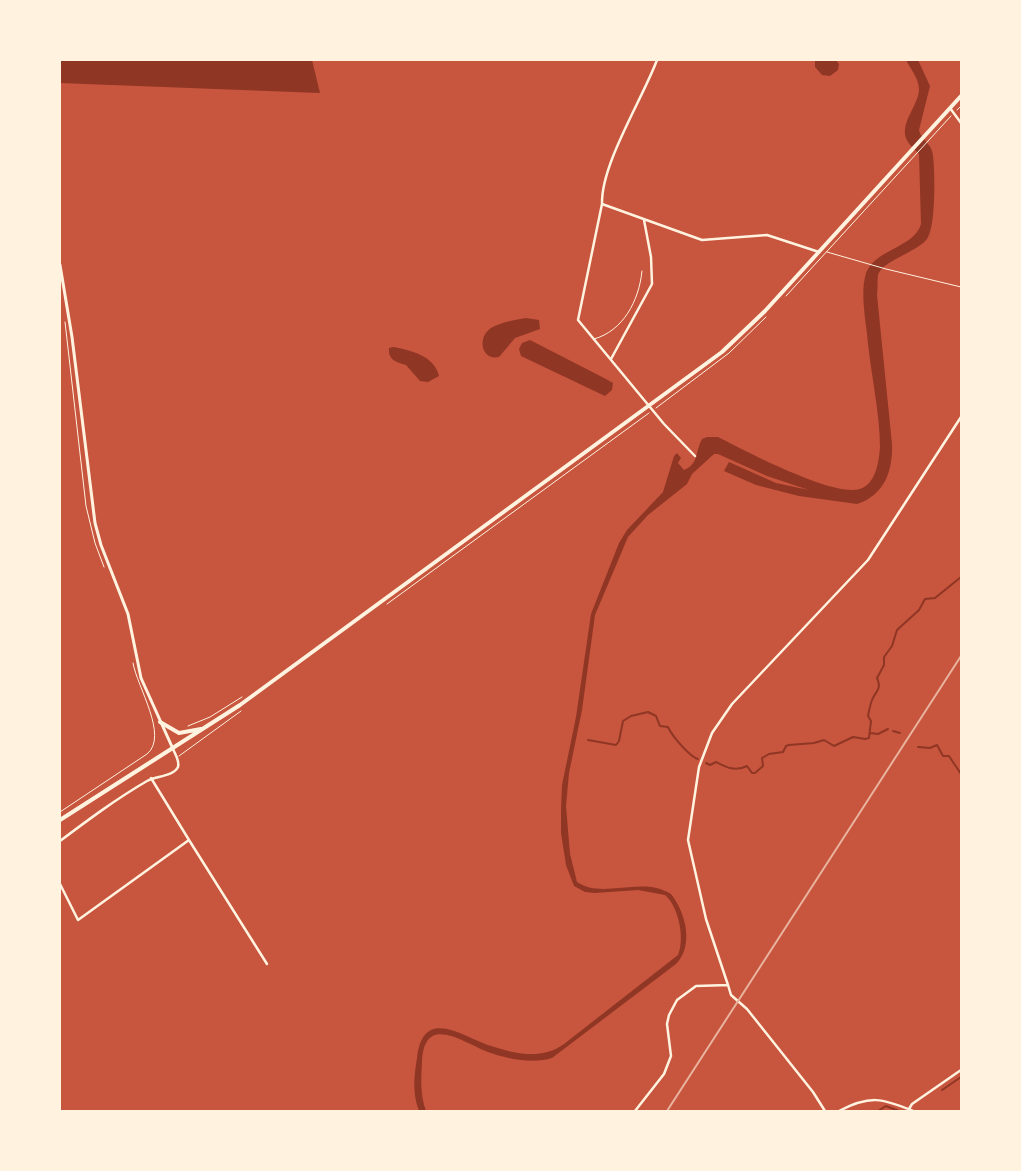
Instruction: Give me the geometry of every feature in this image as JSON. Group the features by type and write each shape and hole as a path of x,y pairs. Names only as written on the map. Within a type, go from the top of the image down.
{"main road":[{"path":"60,820 173,749 240,704 649,406 735,341 961,96"},
{"path":"160,722 179,733 203,729"}],"street":[{"path":"657,60 613,159 602,189 602,204 578,320 649,406 695,456"},
{"path":"950,108 955,112 961,123"},
{"path":"602,204 702,240 766,235 819,252"},
{"path":"611,359 652,284 651,257 644,219"},
{"path":"60,265 72,337 95,523 100,544 128,614 141,678 179,763 177,768 170,774 151,778 127,792 60,841"},
{"path":"825,1111 813,1092 747,1009 731,995 706,919 688,840 699,767 712,733 732,704 868,560 961,416"},
{"path":"151,778 267,964"},
{"path":"60,884 78,920 189,840"},
{"path":"635,1111 664,1074 671,1056 667,1024 669,1015 677,1000 696,986 728,985"},
{"path":"909,1109 912,1104 961,1070"},
{"path":"839,1111 856,1103 876,1099 913,1111"}],"lane":[{"path":"594,340 607,336 622,322 639,294 642,272"}],"path":[{"path":"961,106 826,252 866,264 961,287"},
{"path":"183,727 210,717 248,693"},
{"path":"60,812 152,750 156,733"}],"shaded area":[{"path":"60,60 312,60 320,93 60,83"},
{"path":"815,60 836,60 839,64 838,70 830,76 822,75 815,67"},
{"path":"906,60 918,60 930,86 919,130 932,152 934,199 932,223 927,239 916,248 886,265 878,275 877,295 892,444 889,472 881,488 867,500 857,504 799,496 756,485 724,471 729,462 776,483 809,490 767,476 718,454 714,454 692,474 687,484 648,515 628,537 595,615 582,710 569,773 566,806 570,854 577,882 587,887 598,889 647,887 671,894 681,910 686,929 685,948 682,957 676,964 552,1058 537,1061 512,1059 488,1052 447,1035 437,1034 430,1038 424,1047 421,1080 426,1111 419,1111 414,1091 415,1071 421,1042 427,1033 436,1029 446,1029 510,1051 529,1054 547,1052 564,1044 678,955 681,932 674,907 665,895 638,890 585,892 574,886 566,865 561,833 562,785 576,717 591,614 619,543 627,530 663,492 674,456 677,453 681,458 678,463 684,470 689,467 694,461 702,439 718,437 810,480 847,490 860,489 870,482 873,477 879,459 880,434 864,313 863,291 865,277 875,260 910,239 917,232 921,224 919,154 905,136 905,129 916,102 919,85"},
{"path":"526,318 539,320 540,329 515,338 499,357 493,357 485,352 483,347 484,337 491,328"},
{"path":"530,340 613,383 612,390 605,396 521,356 519,349 522,343"},
{"path":"393,347 421,355 433,363 439,376 428,382 420,381 406,365 396,362 390,356 389,348"}],"waterway":[{"path":"706,763 710,765 716,762 735,769 747,766 752,773 755,773 763,766 762,758 769,754 783,752 786,746 789,745 814,743 824,740 834,746 853,737 869,738 871,721 868,716 872,700 879,688 877,678 884,665 884,657 892,646 897,630 919,610 925,599 935,598 961,577"},
{"path":"588,740 616,745 619,741 623,721 631,716 648,712 656,716 660,726 668,727 682,746 698,759"},
{"path":"870,733 878,734 888,729"},
{"path":"893,731 900,733"},
{"path":"918,747 930,748 937,745 943,756 949,756 961,774"},
{"path":"942,1090 961,1077"},
{"path":"878,1111 886,1106 899,1111"}],"railway":[{"path":"667,1111 961,656"}]}
